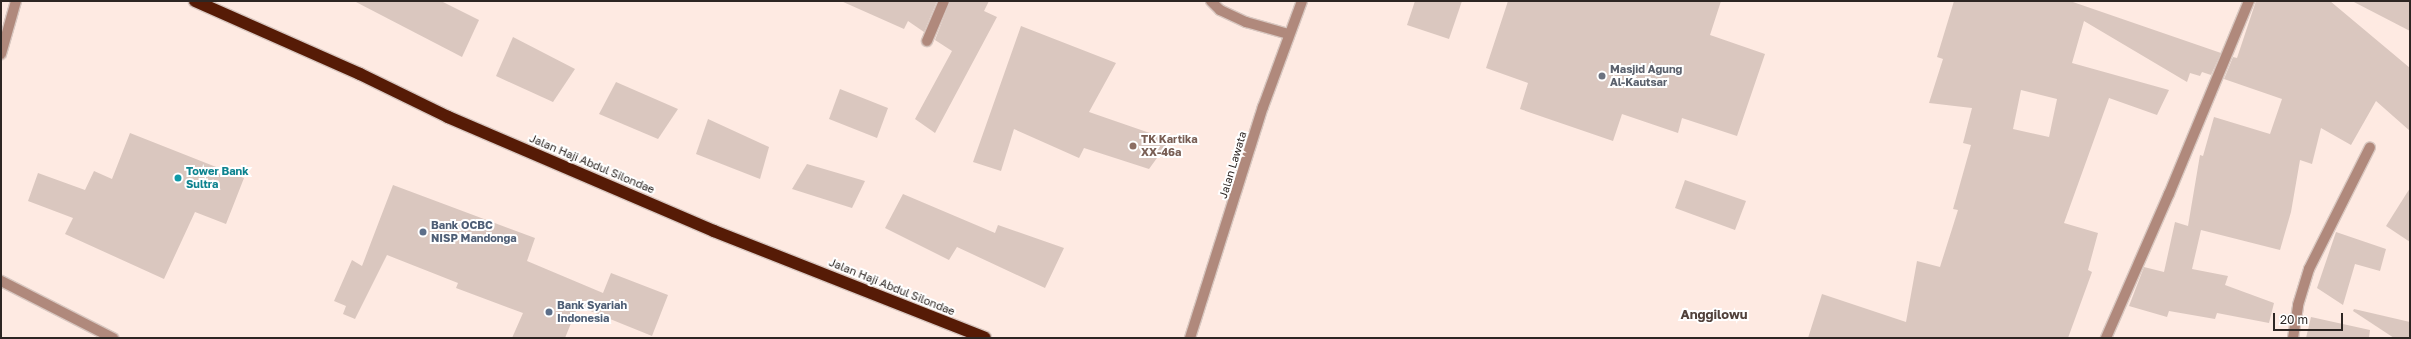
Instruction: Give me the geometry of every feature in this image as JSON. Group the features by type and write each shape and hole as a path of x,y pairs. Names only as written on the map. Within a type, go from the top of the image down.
{"highway":[{"name":"Jalan Haji Abdul Silondae","path":"195,1 360,74 455,120 714,230 985,338"}],"street":[{"path":"1,54 16,1"},
{"path":"927,42 944,1"},
{"path":"1211,1 1220,10 1246,22 1288,34"},
{"name":"Jalan Lawata","path":"1190,338 1288,34 1302,1"},
{"path":"2106,338 2169,194 2249,1"},
{"path":"2293,338 2298,305 2309,269 2370,147"},
{"path":"1,281 113,338"}],"building":[{"path":"354,1 441,1 479,20 462,57"},
{"path":"841,1 937,1 924,32 908,21 904,29"},
{"path":"950,1 989,1 984,11 997,17 935,133 915,119 952,51 935,40"},
{"path":"1415,1 1462,1 1449,39 1407,25"},
{"name":"Masjid Agung Al-Kautsar","path":"1508,1 1721,1 1710,35 1765,54 1737,136 1682,118 1678,133 1622,114 1613,141 1520,109 1528,83 1486,68"},
{"path":"1954,1 2070,1 2221,53 2211,75 2202,72 2200,76 2190,73 2187,82 2084,21 2072,63 2169,90 2157,115 2109,98 2064,223 2098,233 2088,270 2092,272 2068,338 1808,338 1822,294 1906,322 1917,261 1940,267 1958,210 1953,209 1971,145 1963,143 1972,108 1929,103 1943,59 1937,57","holes":["2021,90 2057,99 2049,137 2013,129"]},
{"path":"2256,1 2330,1 2410,68 2410,131 2376,101 2351,145 2321,128 2312,164 2300,160 2291,212 2280,250 2201,230 2192,269 2228,276 2225,285 2274,303 2269,323 2217,313 2215,319 2169,311 2167,317 2129,306 2144,267 2164,272 2175,222 2188,226 2200,155 2203,156 2214,117 2270,134 2282,99 2224,79 2233,57 2237,58"},
{"path":"2352,1 2410,1 2410,31"},
{"path":"1021,26 1116,63 1089,112 1170,140 1149,169 1084,148 1079,158 1014,129 1001,171 973,162"},
{"path":"513,37 575,69 553,102 496,76"},
{"path":"616,82 678,109 658,139 599,114"},
{"path":"840,89 888,108 877,138 829,119"},
{"path":"708,119 769,147 760,179 696,154"},
{"path":"130,133 244,178 226,224 195,212 164,279 65,234 73,218 28,201 38,173 85,190 94,171 112,179"},
{"path":"807,164 865,181 852,208 792,189"},
{"path":"1685,180 1746,201 1735,230 1675,208"},
{"path":"393,185 535,238 527,261 603,293 611,273 668,295 652,336 578,306 565,338 512,338 523,313 456,288 458,283 387,255 355,319 343,314 346,306 334,301 352,260 362,266"},
{"path":"2410,188 2410,242 2386,226"},
{"path":"903,194 995,233 998,225 1064,248 1045,288 957,247 949,260 885,228"},
{"path":"2336,232 2386,249 2380,271 2355,264 2343,305 2317,288"},
{"path":"2354,309 2410,322 2410,338 2394,338 2353,311"},
{"path":"2311,317 2370,330 2369,338 2306,338"}],"place":[{"name":"Masjid Agung Al-Kautsar","path":"1602,76"},
{"name":"TK Kartika XX-46a","path":"1133,146"},
{"name":"Tower Bank Sultra","path":"178,178"},
{"name":"Bank OCBC NISP Mandonga","path":"423,232"},
{"name":"Bank Syariah Indonesia","path":"549,312"}],"district":[{"name":"Anggilowu","path":"1714,314"}]}
